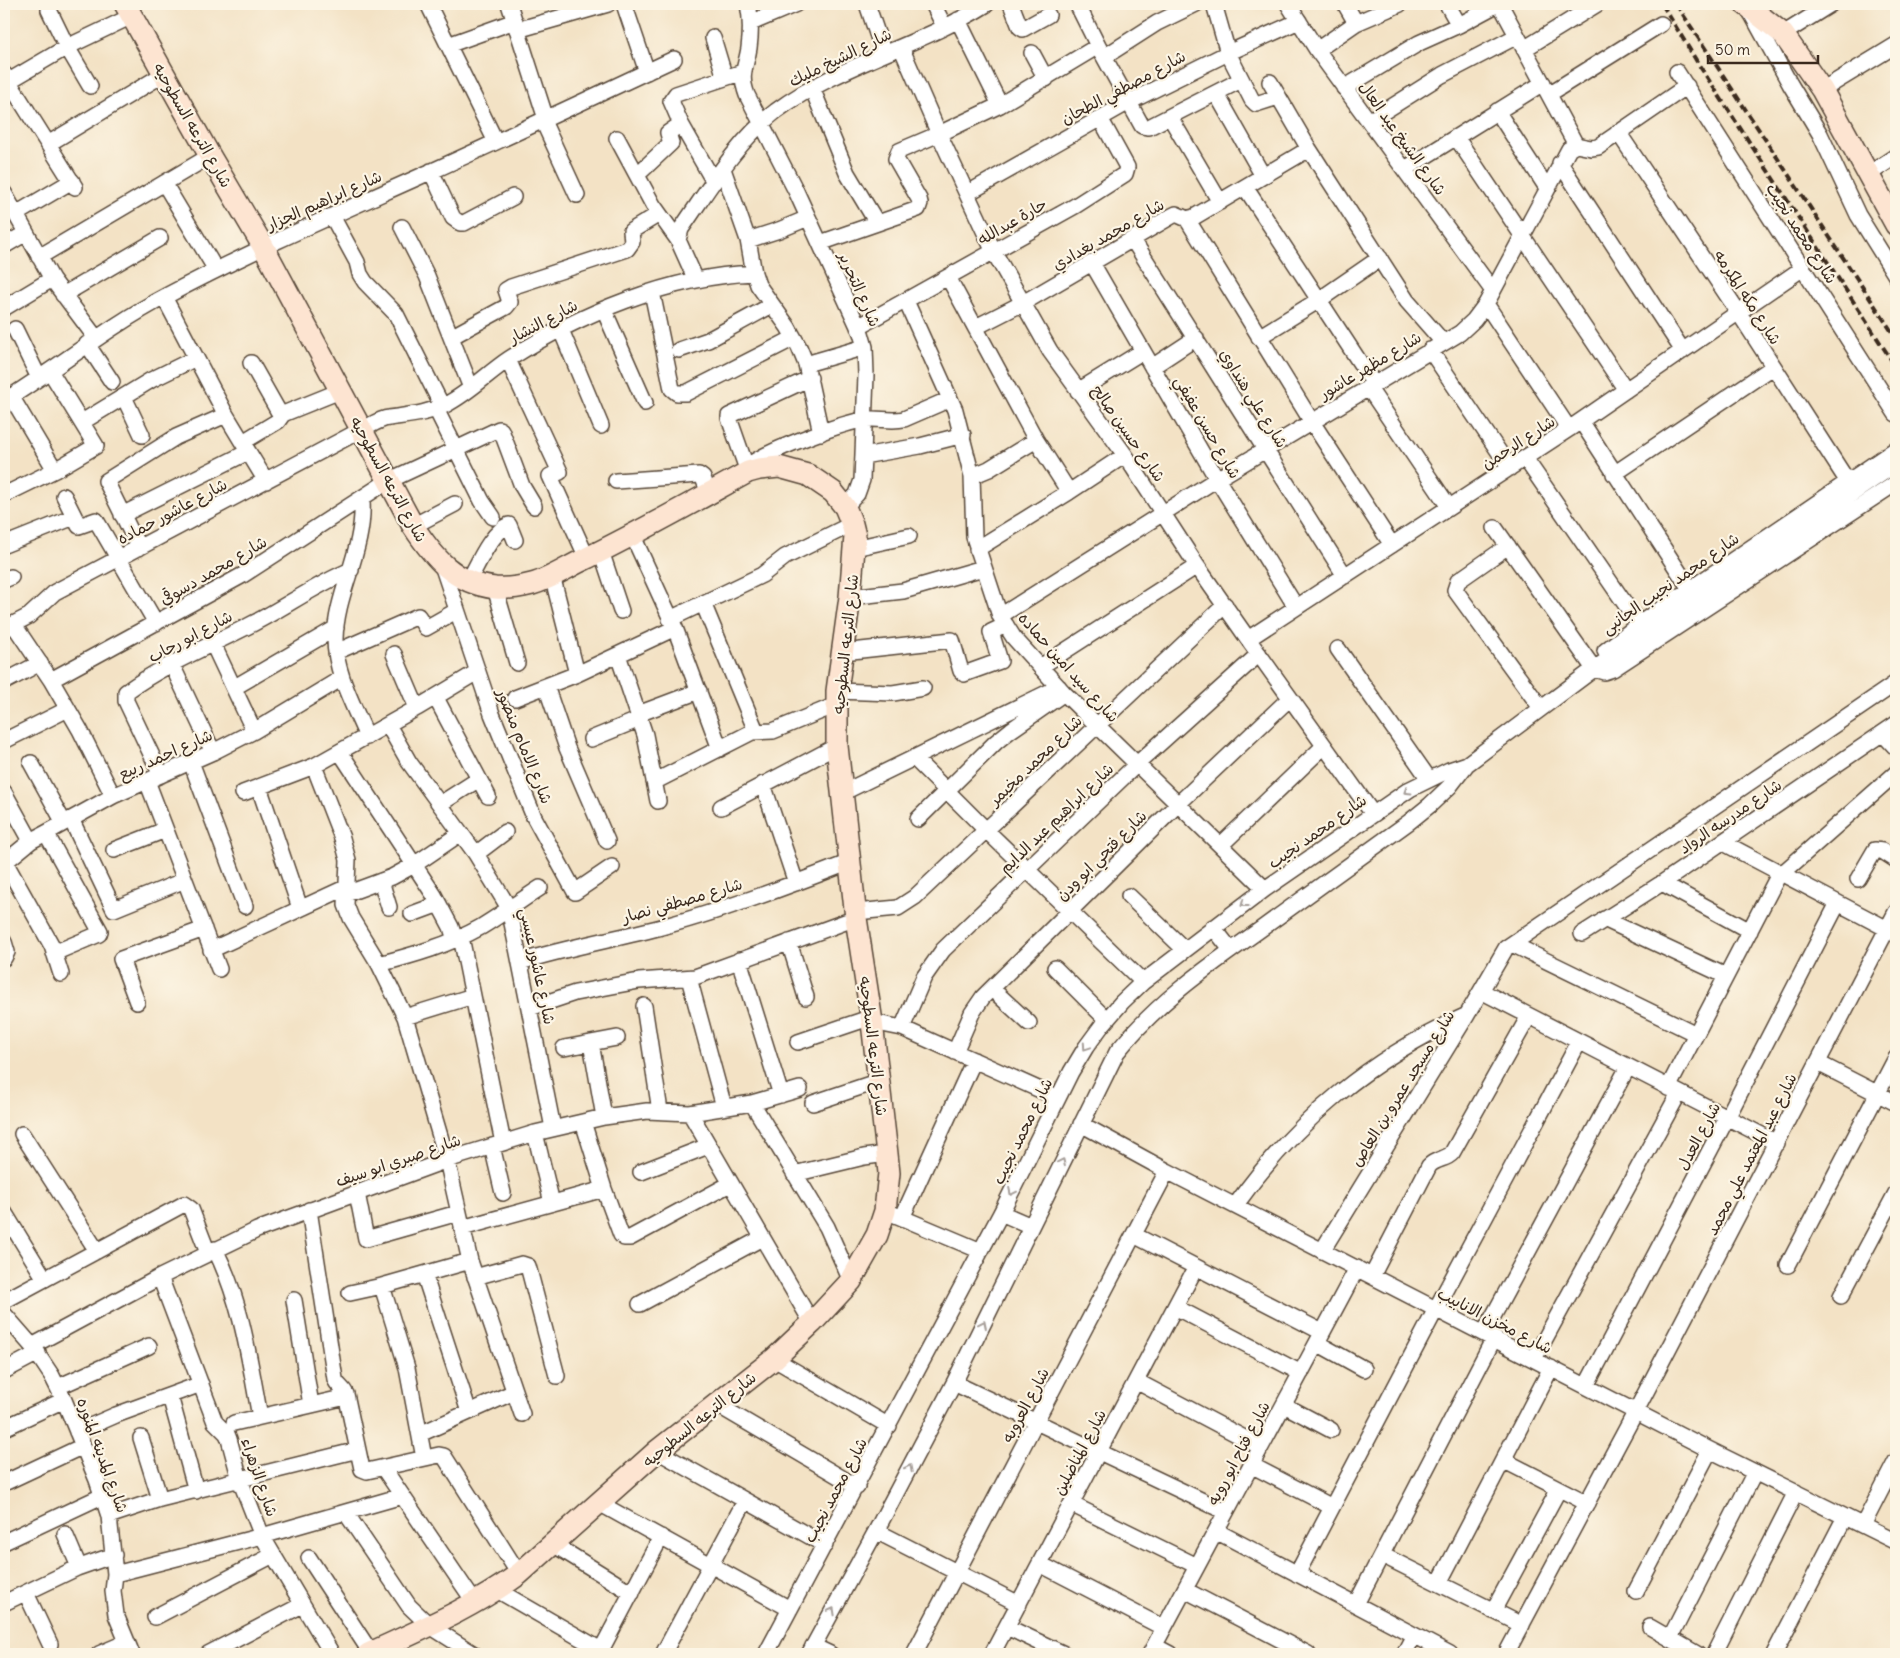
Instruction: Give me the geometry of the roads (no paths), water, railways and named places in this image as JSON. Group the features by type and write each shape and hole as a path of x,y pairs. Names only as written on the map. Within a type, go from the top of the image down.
{"street":[{"path":"428,4 496,142"},
{"path":"509,4 544,120 578,195"},
{"path":"448,45 516,25 606,4"},
{"path":"624,4 647,72"},
{"path":"714,182 681,124 671,101 676,94 743,72 749,49 751,24 748,4"},
{"path":"751,24 796,4"},
{"path":"867,4 884,54"},
{"path":"933,4 944,26"},
{"name":"شارع الشيخ مليك","path":"678,240 680,229 723,169 762,123 776,112 812,88 958,20 987,4"},
{"path":"1011,4 1020,27 1023,29 1048,15"},
{"path":"1077,4 1142,126 1146,128 1241,80"},
{"path":"820,243 918,209 919,199 898,163 896,155 902,148 939,134 1196,4"},
{"path":"1214,4 1228,52 1252,100 1256,104 1278,97"},
{"name":"شارع الشيخ عبد العال","path":"1288,4 1317,50 1405,169 1575,425 1614,474 1690,589"},
{"path":"1345,4 1356,23"},
{"path":"1317,50 1356,23 1400,4"},
{"path":"1447,4 1459,25"},
{"path":"1344,88 1420,43 1499,4 1576,145 1591,148 1598,147 1686,86"},
{"path":"1524,49 1597,4"},
{"path":"1782,34 1831,4"},
{"path":"1746,5 1772,24 1782,34 1822,90 1896,225"},
{"path":"1746,5 1820,134 1858,216 1896,276"},
{"path":"48,10 90,86"},
{"path":"16,214 73,184 6,77 68,47 128,10"},
{"name":"شارع الترعه السطوحيه","path":"128,10 263,246 413,526 428,549 442,565 469,580 495,588 514,588 534,584 709,493 748,470 779,468 808,475 833,492 848,516 855,548 837,698 837,746 856,915 872,1020 894,1215 877,1235 852,1281 812,1323 774,1359 657,1451 519,1574 476,1603 370,1654"},
{"path":"958,20 1000,104"},
{"name":"شارع مصطفي الطحان","path":"968,193 1129,102 1228,52 1299,20"},
{"path":"1405,169 1497,111 1546,88 1661,24"},
{"path":"1369,121 1442,75 1517,36"},
{"path":"713,38 725,78"},
{"path":"1822,90 1896,45"},
{"name":"شارع حسين صالح","path":"901,47 994,252 1050,351 1125,455 1197,566 1373,814"},
{"path":"1032,53 1046,79"},
{"name":"شارع ابراهيم الجزار","path":"7,398 92,341 164,297 263,246 496,142 674,59"},
{"name":"شارع التحرير","path":"743,72 742,82 747,95 820,243 858,327 865,347 866,375 860,489 848,516"},
{"name":"شارع محمد نجيب","path":"1677,72 1896,414"},
{"path":"48,144 164,74"},
{"path":"1270,82 1309,149 1436,346 1510,468"},
{"path":"812,88 847,173 877,224"},
{"path":"1216,94 1263,176"},
{"path":"1497,111 1547,188"},
{"path":"1170,117 1220,202"},
{"name":"حارة عبدالله","path":"858,327 1075,206 1126,173 1126,166 1100,118"},
{"path":"637,175 671,143 668,133 681,124"},
{"name":"شارع مكه المكرمه","path":"1618,132 1848,482"},
{"path":"1456,137 1626,390"},
{"path":"617,138 659,214 678,240 696,280"},
{"name":"شارع مظهر عاشور","path":"843,652 952,640 961,671 964,674 1000,661 991,632 1003,621 1163,512 1460,332 1474,320 1489,298 1560,163 1569,149 1576,145"},
{"name":"شارع محمد بغدادي","path":"976,327 1023,304 1176,214 1187,218 1194,217 1309,149"},
{"path":"39,257 210,156"},
{"path":"1869,174 1896,156"},
{"path":"1560,163 1684,351"},
{"path":"723,169 748,240 754,273 764,296 794,338 808,371 821,433"},
{"path":"431,171 453,218 460,224 513,197"},
{"path":"164,183 216,270"},
{"path":"1245,187 1319,300 1449,508"},
{"path":"4,193 52,280 82,318 112,382"},
{"path":"451,337 506,307 510,302 506,290 510,286 627,250 632,242 631,230 659,214"},
{"path":"332,216 358,262 360,274 365,282 396,314 456,448 482,501 494,517"},
{"path":"748,240 808,218"},
{"path":"1187,218 1312,422 1392,545"},
{"path":"402,227 427,276 471,388"},
{"path":"4,246 26,234"},
{"path":"63,295 160,238"},
{"name":"شارع علي هنداوي","path":"1133,240 1345,576"},
{"path":"1259,337 1319,300 1380,258"},
{"name":"شارع حسن عفيفي","path":"1092,263 1217,479 1296,607"},
{"name":"شارع الرحمن","path":"1248,639 1575,425 1803,268"},
{"name":"شارع النشار","path":"361,430 388,418 410,416 439,408 471,388 508,360 561,330 604,310 652,292 696,280 726,274 754,273"},
{"path":"948,277 1036,440 1070,492"},
{"path":"4,308 52,280"},
{"path":"652,292 672,389 680,394 686,394 794,338"},
{"path":"164,297 226,415 266,481"},
{"name":"شارع سيد امين حماده","path":"906,301 950,399 963,435 972,476 974,537 983,568 1003,621 1014,638 1061,690 1265,889"},
{"path":"678,350 708,340 772,305"},
{"path":"604,310 645,403"},
{"path":"6,490 55,470 96,446 82,422 45,374 15,329"},
{"path":"561,330 601,426"},
{"path":"1152,367 1196,338"},
{"path":"865,347 808,371 729,416 728,418 748,470 764,456 821,433 863,419 904,419 950,399"},
{"path":"1078,390 1143,351"},
{"path":"82,422 151,380 196,358"},
{"path":"508,360 560,472 550,476 594,554 621,611"},
{"path":"251,363 281,416"},
{"path":"1614,474 1774,367"},
{"path":"122,515 245,447 278,421 281,416 340,391"},
{"path":"124,397 142,435"},
{"path":"7,398 55,470"},
{"path":"139,548 106,481 176,437 226,415"},
{"name":"شارع محمد دسوقي","path":"51,680 243,575 362,500 388,481 500,429 522,486 534,506"},
{"name":"شارع عاشور حماده","path":"9,627 29,616 55,592 361,430"},
{"path":"863,456 920,446 963,435"},
{"path":"972,476 990,468 1036,440"},
{"name":"شارع محمد نجيب الجانبى","path":"1594,669 1601,654 1639,624 1896,449"},
{"path":"978,549 1070,492 1125,455"},
{"path":"1525,458 1639,624"},
{"name":"شارع محمد نجيب","path":"811,1650 954,1383 1117,1052 1134,1030 1188,981 1409,822 1450,786 1467,764 1541,708 1594,669 1896,464"},
{"path":"616,481 699,475 703,478 709,493"},
{"path":"1495,528 1594,669 1604,672 1613,669 1896,483"},
{"path":"64,496 79,526 95,519 156,623"},
{"path":"362,500 360,536 338,615 336,652 342,678 367,737"},
{"path":"413,526 455,504"},
{"path":"4,545 74,516"},
{"path":"515,698 577,674 618,655 672,624 703,603 762,575 785,557 848,516"},
{"path":"469,580 488,546 505,527 509,525 515,540"},
{"path":"632,534 672,624 720,749"},
{"path":"855,548 909,536"},
{"path":"1508,546 1458,581 1455,590 1541,708"},
{"name":"شارع الامام منصور","path":"442,565 492,714 534,817 575,892 612,867"},
{"path":"1040,667 1197,566"},
{"path":"850,597 911,589 983,568"},
{"name":"شارع ابو رحاب","path":"161,775 126,701 126,692 212,642 255,623 328,579 351,570"},
{"path":"552,576 577,674"},
{"path":"495,588 517,663"},
{"path":"703,603 756,731"},
{"name":"شارع محمد مخيمر","path":"530,1008 564,995 584,991 639,981 688,978 789,942 856,915 898,908 906,904 1225,605"},
{"path":"336,652 418,616 426,628 456,611"},
{"path":"9,627 40,663 51,680 80,730 113,796"},
{"path":"235,688 336,628"},
{"path":"212,642 254,730"},
{"path":"1338,649 1429,779"},
{"path":"394,654 417,708"},
{"name":"شارع ابراهيم عبد الدايم","path":"902,1028 924,977 943,950 1028,871 1137,764 1259,654"},
{"path":"618,655 639,716 658,801"},
{"path":"4,682 40,663"},
{"path":"172,665 213,752"},
{"path":"243,793 314,766 436,698 477,672"},
{"name":"شارع احمد ربيع","path":"4,862 30,841 113,796 213,752 342,678"},
{"name":"شارع مسجد عمرو بن العاص","path":"1322,1251 1506,948 1896,683"},
{"path":"546,686 567,748 607,841"},
{"path":"654,782 756,731 773,731 837,698 859,693 893,693 923,688"},
{"path":"842,793 1061,690"},
{"path":"918,818 979,757 1061,690"},
{"path":"590,739 699,691"},
{"path":"436,698 488,796"},
{"name":"شارع فتحي ابو ودن","path":"955,1052 972,1012 992,989 1178,804 1290,698"},
{"path":"4,741 68,709"},
{"name":"شارع عاشور عيسي","path":"388,724 409,762 476,854 509,908 553,1128"},
{"name":"شارع مدرسه الرواد","path":"1582,934 1662,883 1896,724"},
{"path":"1883,734 1896,748"},
{"path":"721,806 837,746"},
{"path":"1221,845 1324,746"},
{"path":"340,752 439,904 458,938 473,996 498,1145 503,1193"},
{"path":"914,758 986,831 1143,982"},
{"path":"191,762 245,906"},
{"path":"31,763 67,821 114,909 185,880"},
{"name":"شارع محمد نجيب","path":"766,1654 857,1487 1001,1213 1071,1072 1106,1019 1143,982 1265,889 1410,789 1429,779 1467,764"},
{"path":"314,766 348,860 346,905 351,918 379,964 405,1017 447,1160 470,1261 522,1414"},
{"path":"1534,1359 1674,1090 1696,1034 1780,873 1896,773"},
{"path":"440,804 479,779"},
{"path":"147,781 219,969"},
{"path":"763,784 796,884"},
{"path":"259,788 300,908"},
{"path":"4,792 30,841"},
{"path":"114,850 165,830"},
{"path":"476,854 505,832"},
{"path":"46,833 100,931 99,934 54,953"},
{"path":"212,950 300,908 346,891 381,881 414,865 461,833"},
{"path":"1722,842 1892,931"},
{"path":"1858,879 1875,850 1882,850 1896,860"},
{"path":"4,862 48,938 61,974"},
{"name":"شارع مصطفي نصار","path":"520,962 565,948 684,921 796,884 850,862"},
{"path":"381,881 389,908"},
{"path":"1662,883 1750,931"},
{"path":"379,964 418,954 458,938 482,926 540,888"},
{"path":"1129,896 1184,949"},
{"name":"شارع العدل","path":"1586,1386 1838,903"},
{"path":"412,914 439,904"},
{"name":"شارع عبد المعتمد علي محمد","path":"1511,1652 1522,1625 1818,1063 1892,931 1896,912"},
{"path":"1604,919 1726,976"},
{"path":"1213,927 1230,950"},
{"path":"138,1002 121,959 204,929"},
{"path":"4,942 7,952 4,958"},
{"path":"789,942 806,996"},
{"path":"1512,944 1696,1034"},
{"path":"739,960 781,1095"},
{"path":"1056,968 1106,1019"},
{"path":"688,978 724,1107"},
{"path":"992,989 1029,1023"},
{"path":"1481,991 1777,1143"},
{"path":"405,1017 473,996"},
{"path":"644,1006 660,1111"},
{"path":"1235,1206 1285,1143 1348,1085 1395,1052 1437,1028 1467,1015"},
{"path":"1372,1276 1429,1166 1452,1153 1529,1016"},
{"path":"798,1042 872,1020 902,1028 1058,1098"},
{"path":"564,1048 617,1038"},
{"path":"1298,1574 1436,1309 1579,1042"},
{"path":"591,1043 604,1116"},
{"path":"1788,1265 1896,1058"},
{"path":"974,1060 894,1215 981,1251"},
{"path":"1818,1063 1896,1104"},
{"path":"1356,1604 1489,1336 1628,1067"},
{"path":"813,1102 879,1080"},
{"name":"شارع صبري ابو سيف","path":"4,1371 35,1350 160,1277 212,1251 257,1230 447,1160 535,1133 604,1116 660,1111 690,1113 752,1103 800,1089"},
{"path":"752,1103 827,1227 852,1281"},
{"path":"690,1113 812,1323"},
{"path":"584,1122 604,1189 621,1236 624,1238 630,1238 730,1184"},
{"name":"شارع مخزن الانابيب","path":"1081,1124 1167,1171 1710,1450 1896,1542"},
{"path":"535,1133 552,1203"},
{"path":"22,1134 97,1251"},
{"path":"641,1172 708,1146"},
{"path":"794,1174 864,1157 887,1154"},
{"name":"شارع العروبه","path":"914,1654 1167,1171"},
{"path":"357,1193 366,1239 552,1203 604,1189"},
{"path":"1841,1296 1896,1193"},
{"path":"4,1301 184,1204 191,1209 233,1289 239,1310 260,1417"},
{"path":"309,1210 335,1379 337,1384 345,1391 363,1470 367,1471 439,1455 444,1456 519,1574"},
{"path":"4,1212 44,1279"},
{"path":"1001,1213 1031,1226"},
{"path":"1134,1234 1320,1338 1364,1369"},
{"path":"640,1304 762,1238"},
{"path":"350,1293 470,1261"},
{"path":"475,1277 522,1264 528,1266 557,1376"},
{"name":"شارع المناضلين","path":"992,1654 1196,1267"},
{"name":"شارع فتاح ابو رويه","path":"1152,1650 1357,1268"},
{"path":"424,1274 469,1412"},
{"name":"شارع الزهراء","path":"160,1277 215,1422 227,1434 229,1439 240,1480 262,1536 332,1654"},
{"path":"382,1286 407,1368 424,1458"},
{"path":"294,1300 311,1405"},
{"path":"1175,1307 1301,1373"},
{"name":"شارع المدينه المنوره","path":"4,1314 35,1350 61,1394 102,1496 109,1516 114,1555 116,1616 130,1648"},
{"path":"4,1428 61,1394 149,1346"},
{"path":"774,1359 889,1426"},
{"path":"1439,1583 1551,1368"},
{"path":"1136,1381 1261,1446"},
{"path":"954,1383 1226,1512"},
{"path":"4,1483 80,1439 170,1396 202,1384"},
{"path":"420,1434 514,1392"},
{"path":"170,1396 196,1491"},
{"path":"234,1423 346,1396"},
{"path":"716,1404 857,1487"},
{"path":"1284,1405 1331,1430"},
{"path":"141,1438 160,1499"},
{"path":"109,1516 160,1499 358,1450"},
{"path":"1636,1591 1710,1450"},
{"path":"657,1451 825,1546"},
{"path":"1503,1460 1587,1503"},
{"path":"1863,1525 1896,1461"},
{"path":"1251,1465 1332,1507"},
{"path":"381,1468 384,1469 476,1603"},
{"path":"1670,1638 1755,1472"},
{"path":"1493,1611 1559,1489"},
{"path":"1714,1654 1796,1492"},
{"path":"4,1542 102,1496"},
{"path":"115,1574 262,1536 402,1496"},
{"path":"663,1654 746,1501"},
{"path":"599,1502 790,1609"},
{"path":"1071,1504 1198,1566"},
{"path":"346,1513 409,1606 430,1626 474,1654"},
{"path":"1774,1654 1846,1517"},
{"path":"876,1531 1019,1604"},
{"path":"1216,1531 1450,1654"},
{"path":"65,1534 79,1568"},
{"path":"497,1590 600,1652 662,1537"},
{"path":"553,1544 632,1593"},
{"path":"1382,1554 1522,1625"},
{"path":"4,1603 79,1568 114,1555"},
{"path":"155,1617 273,1555"},
{"path":"309,1558 370,1654"},
{"path":"1040,1564 1164,1628"},
{"path":"1185,1590 1308,1654"},
{"path":"26,1593 50,1644"},
{"path":"208,1654 302,1605"},
{"path":"1007,1627 1064,1654"},
{"path":"1650,1627 1697,1654"},
{"path":"1404,1654 1414,1635"},
{"path":"99,1654 130,1648"},
{"path":"811,1650 830,1654"},
{"path":"1152,1650 1170,1654"}],"railway":[{"path":"1662,4 1699,65 1896,367"},
{"path":"1676,4 1896,338"}]}
